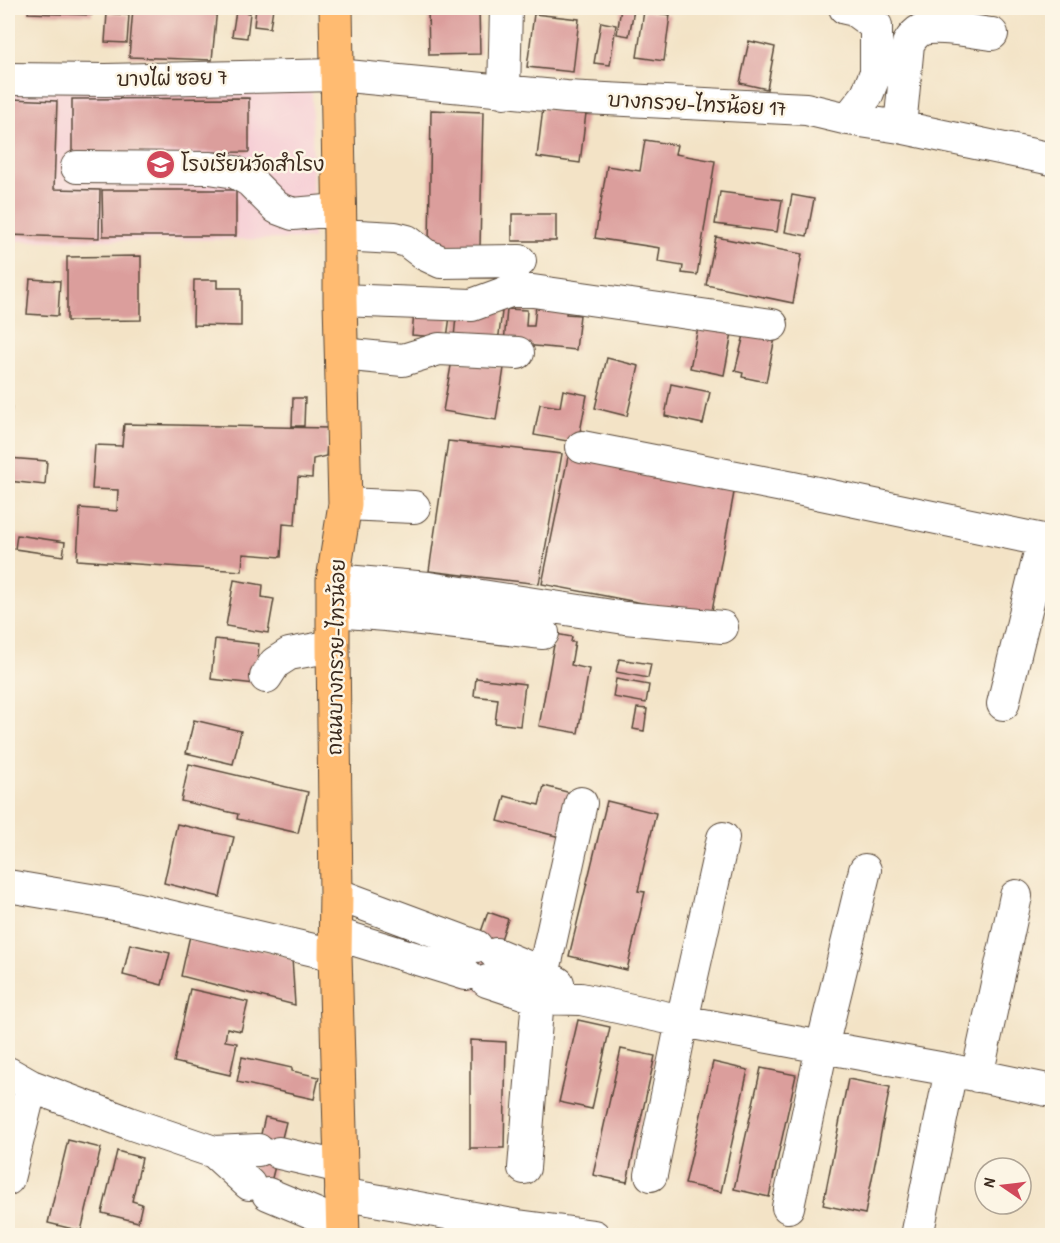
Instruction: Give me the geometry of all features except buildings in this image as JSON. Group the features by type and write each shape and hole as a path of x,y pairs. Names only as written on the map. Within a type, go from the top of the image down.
{"main road":[{"name":"ถนนบางกรวย-ไทรน้อย","path":"336,8 345,504 333,595 335,945 342,1205"}],"street":[{"path":"504,92 506,8"},
{"path":"845,8 854,10 876,26 876,72 867,95 848,119"},
{"path":"900,127 908,44 914,35 922,30 939,28 992,34"},
{"name":"บางไผ่ ซอย 7","path":"8,79 106,80 337,75"},
{"name":"บางกรวย-ไทรน้อย 17","path":"337,75 566,97 806,109 1053,159"},
{"path":"77,167 210,168 235,172 250,181 278,208 293,214 339,223 407,241 424,254 441,262 520,261"},
{"path":"340,300 472,305 510,291 533,291 772,325"},
{"path":"342,354 403,360 439,349 518,353"},
{"path":"582,447 1048,541 1003,704"},
{"path":"345,504 414,507"},
{"path":"333,595 429,588 625,618 722,627"},
{"path":"333,595 386,615 543,633"},
{"path":"266,677 275,663 289,654 333,646"},
{"path":"524,1168 540,985 581,803"},
{"path":"651,1175 682,1021 723,838"},
{"path":"788,1207 822,1047 865,870"},
{"path":"8,886 335,945 481,964"},
{"path":"336,894 481,964 581,999 682,1021 1053,1091"},
{"path":"917,1236 1016,896"},
{"path":"8,1179 19,1079 129,1123 214,1152 268,1151 342,1205"},
{"path":"214,1152 259,1189 342,1205 594,1236"}],"shaded area":[{"name":"โรงเรียนวัดสำโรง","path":"312,87 313,239 8,241 8,89"}],"place":[{"name":"โรงเรียนวัดสำโรง","path":"160,164"}]}
